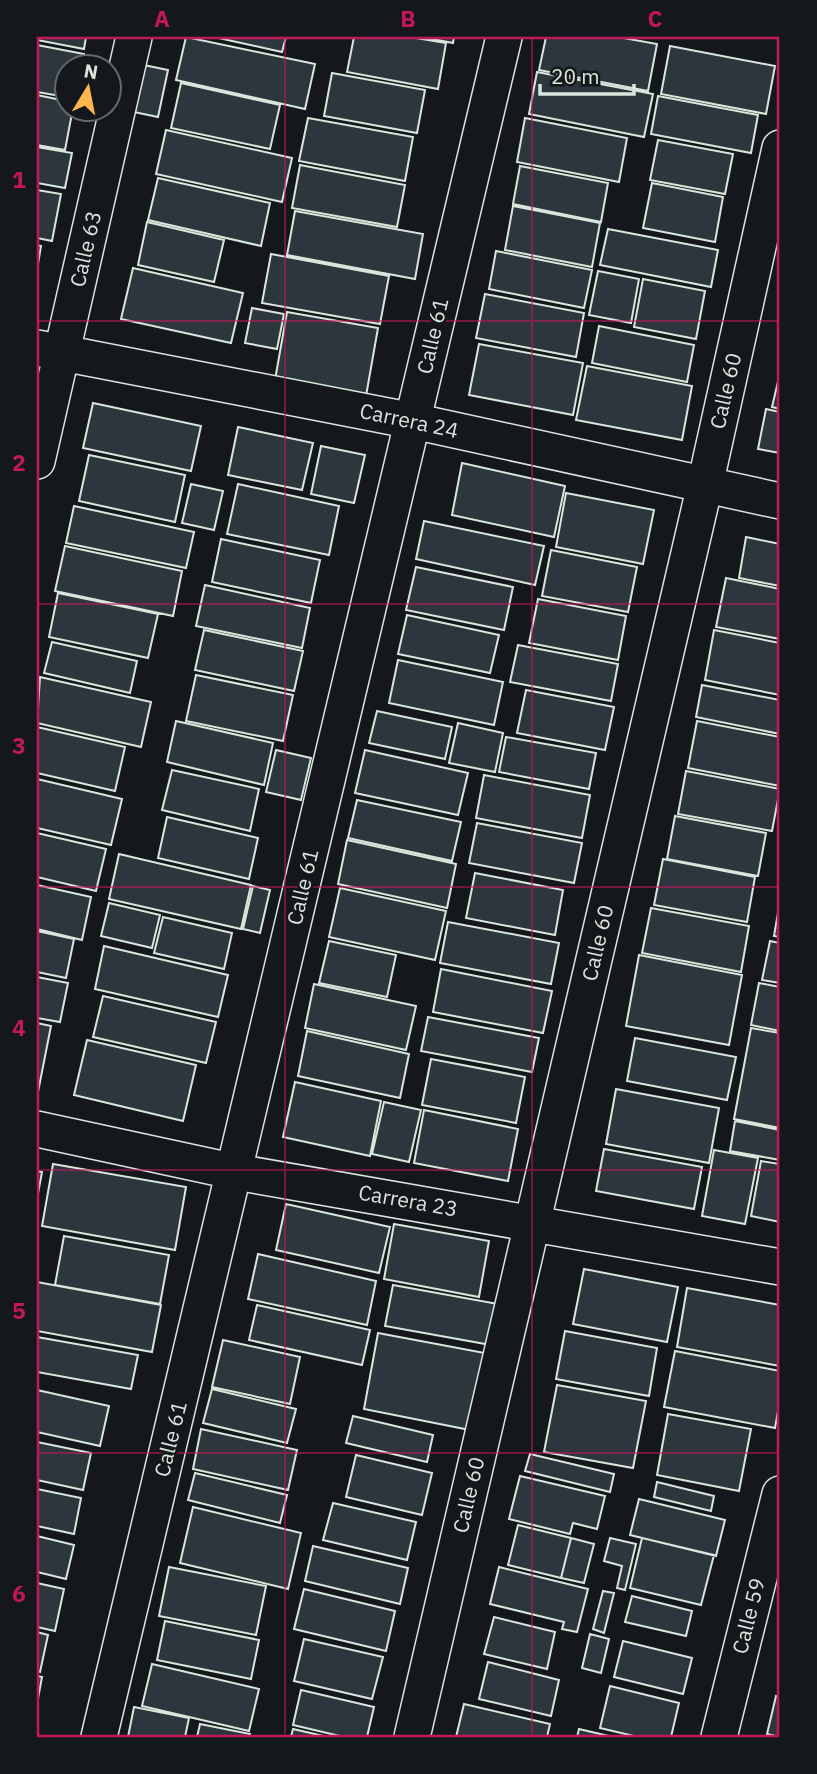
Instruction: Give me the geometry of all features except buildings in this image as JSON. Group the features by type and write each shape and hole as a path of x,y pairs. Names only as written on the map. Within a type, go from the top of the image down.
{"street":[{"name":"Calle 63","path":"37,461 50,351 134,37"},
{"name":"Calle 61","path":"99,1737 236,1172 504,37"},
{"name":"Calle 60","path":"412,1737 705,485 780,148"},
{"name":"Carrera 24","path":"50,351 413,421 780,501"},
{"name":"Carrera 23","path":"37,1129 236,1172 780,1267"},
{"name":"Calle 59","path":"719,1737 780,1494"}]}
